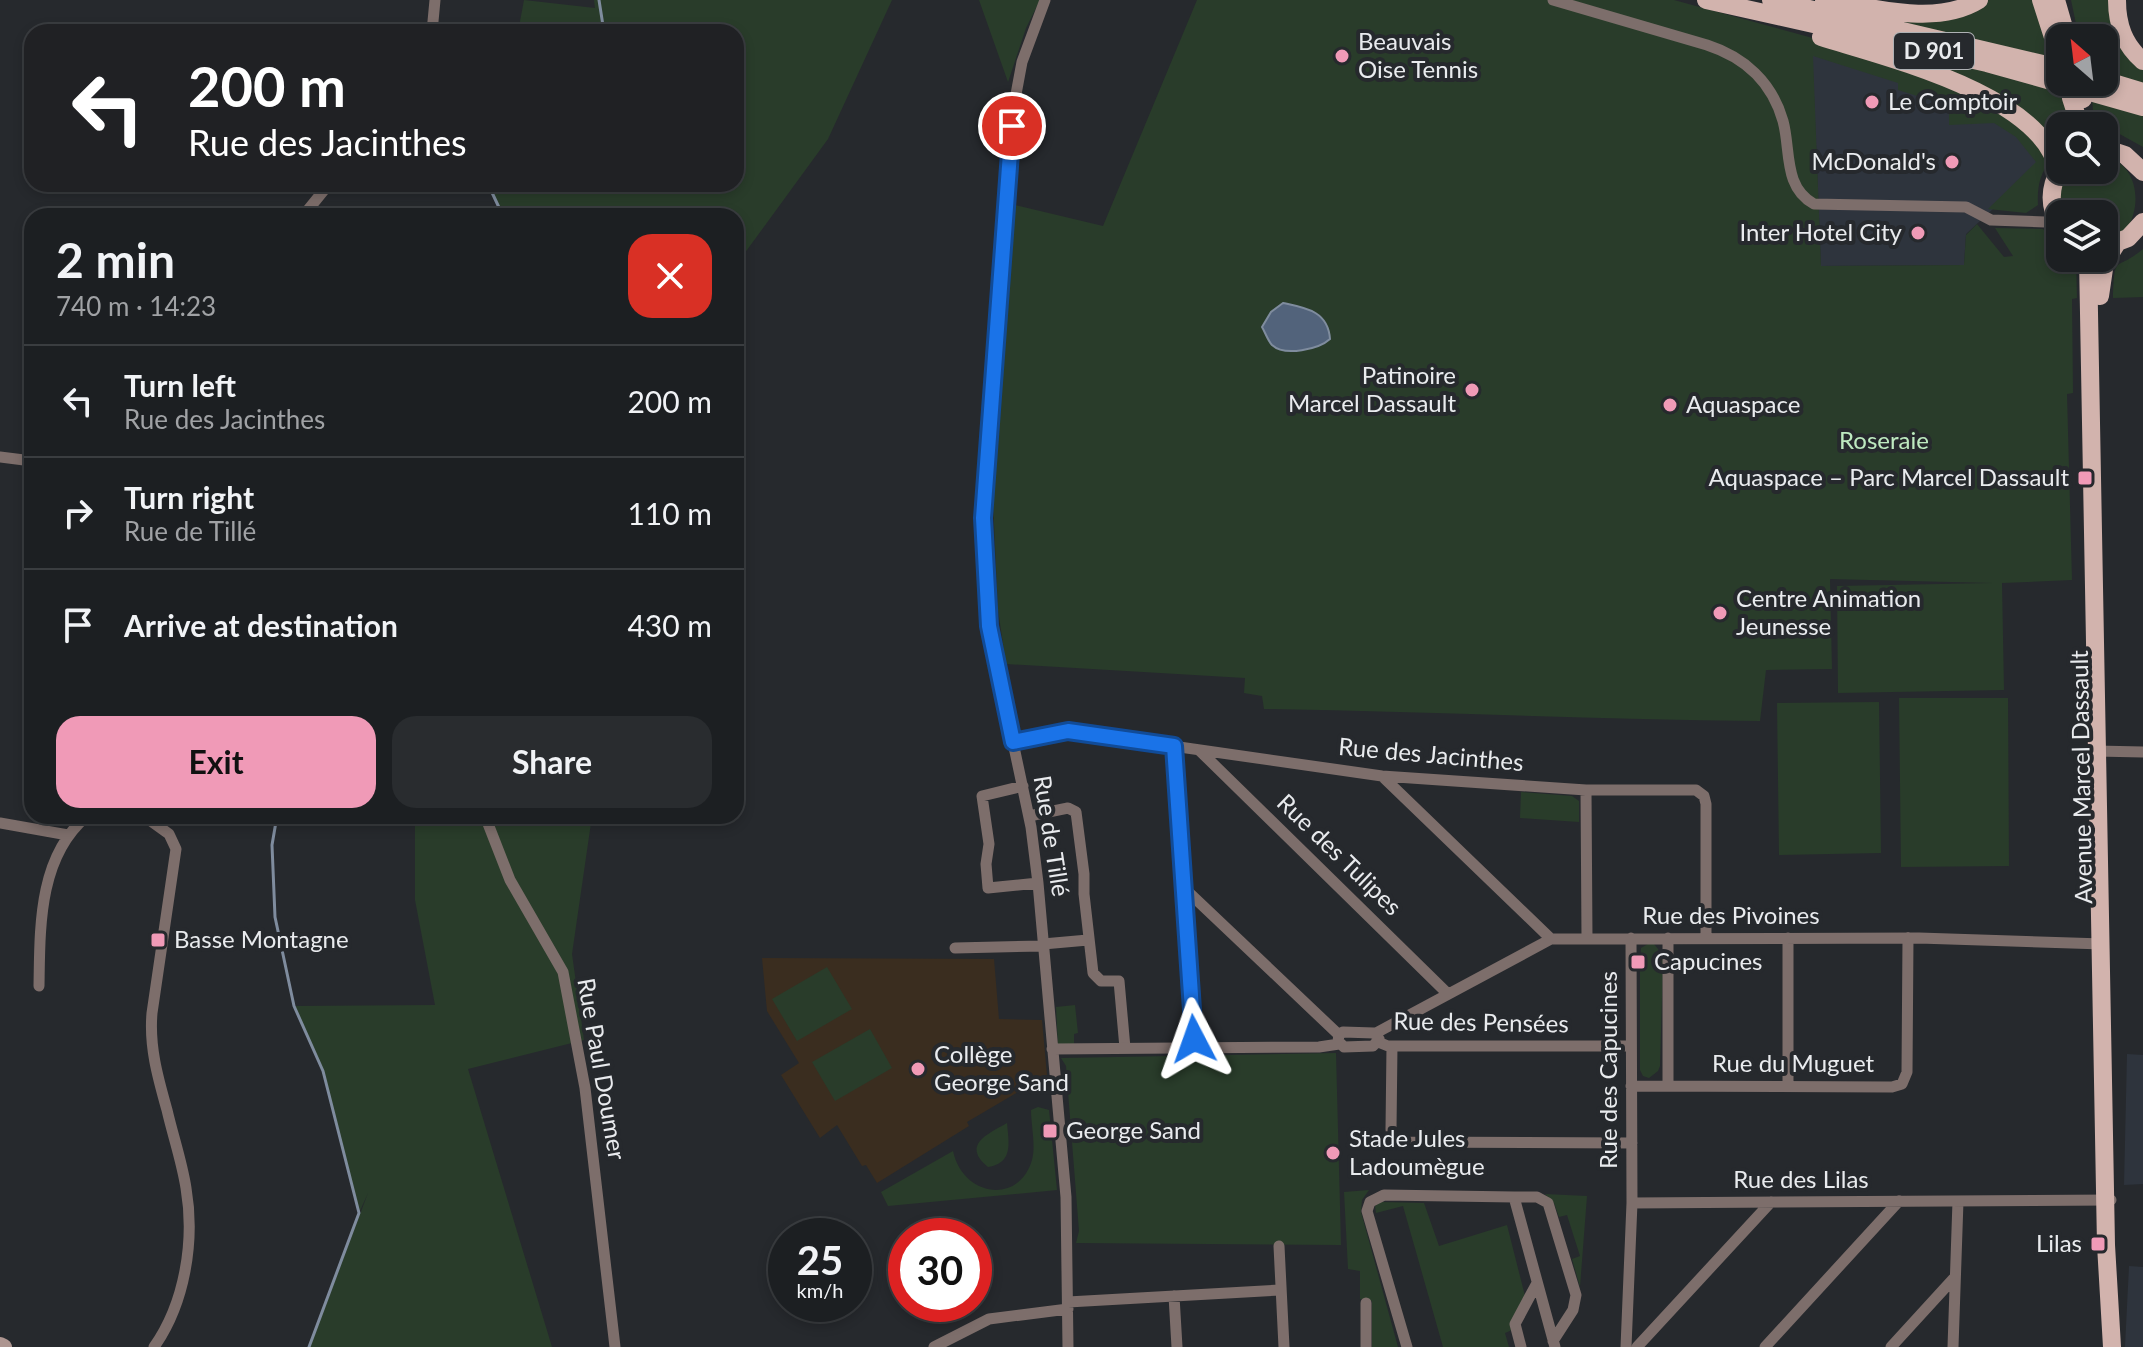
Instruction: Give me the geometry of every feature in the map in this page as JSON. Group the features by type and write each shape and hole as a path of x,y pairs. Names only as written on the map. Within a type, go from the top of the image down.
{"main road":[{"name":"D 901","path":"1771,0 2046,65"},
{"path":"1824,0 1937,15 1957,11 1979,0"},
{"path":"2041,0 2055,24"},
{"path":"2056,0 2060,24"},
{"path":"2117,0 2122,33 2143,61"},
{"name":"D 901","path":"1715,2 1987,63 2143,107"},
{"path":"1715,2 1925,70 1977,90 2011,111 2046,145"},
{"path":"2118,84 2143,92"},
{"path":"2118,151 2131,158 2143,172"},
{"path":"2051,198 2055,184"},
{"path":"2118,242 2133,234 2143,222"},
{"name":"Avenue Marcel Dassault","path":"2088,272 2112,1347"},
{"name":"Avenue Marcel Dassault","path":"2101,751 2100,302 2103,272"}],"street":[{"path":"433,24 435,0"},
{"name":"Rue de Tillé","path":"1045,0 1019,73 1013,116 983,503 989,626 1029,816 1038,883 1066,1197 1068,1347"},
{"path":"1553,0 1707,45 1731,54 1746,64 1764,83 1777,105 1785,130 1793,181 1799,193 1814,204 1966,207 1991,220 2046,222"},
{"path":"310,208 322,192"},
{"path":"2018,221 2039,213 2051,198"},
{"path":"0,457 24,460"},
{"name":"Rue des Jacinthes","path":"1013,742 1068,731 1382,776 1586,790 1699,791 1706,804 1706,938"},
{"path":"1174,746 1195,1048"},
{"name":"Rue des Tulipes","path":"1198,750 1448,994"},
{"path":"2101,751 2143,752"},
{"path":"1382,776 1551,939"},
{"path":"1023,786 982,796 989,844 986,864 988,888 1038,883"},
{"path":"1586,790 1587,938"},
{"path":"1029,816 1068,808 1076,812 1094,976 1101,981 1119,981 1125,1048"},
{"path":"0,823 68,835"},
{"path":"39,986 41,933 51,870 68,835 79,824"},
{"path":"154,1347 168,1324 182,1282 188,1247 189,1209 184,1174 155,1066 151,1035 176,849 169,834 155,824"},
{"name":"Rue Paul Doumer","path":"488,824 510,880 557,960 565,980 585,1088 615,1347"},
{"path":"1183,887 1339,1039"},
{"name":"Rue des Capucines","path":"1631,938 1632,1203"},
{"path":"1668,938 1668,1086"},
{"path":"1788,938 1788,1086"},
{"name":"Rue des Pivoines","path":"1377,1038 1448,994 1551,939 1908,938 2105,944"},
{"name":"Rue du Muguet","path":"1631,1086 1892,1087 1904,1082 1907,1072 1908,938"},
{"path":"955,948 1088,940"},
{"name":"Rue des Pensées","path":"1052,1049 1319,1047 1339,1039 1344,1047 1370,1046 1377,1038 1392,1046 1631,1046"},
{"path":"1392,1046 1391,1129 1392,1137 1398,1142 1632,1143"},
{"path":"1407,1347 1367,1211 1370,1202 1384,1195 1537,1197 1548,1203 1575,1291 1573,1310 1554,1344"},
{"path":"1514,1197 1554,1344"},
{"name":"Rue des Lilas","path":"1632,1203 2110,1200"},
{"path":"1765,1347 1899,1201"},
{"path":"1953,1347 1958,1201"},
{"path":"1637,1347 1771,1202"},
{"path":"1626,1347 1632,1203"},
{"path":"1279,1246 1284,1347"},
{"path":"1891,1347 1955,1277"},
{"path":"1521,1347 1515,1324 1537,1283"},
{"path":"934,1347 989,1319 1068,1306 1280,1290"},
{"path":"1174,1296 1177,1347"},
{"path":"1366,1303 1366,1347"}],"shaded area":[{"path":"1812,47 1978,101 2046,160 1966,234 1964,265 1821,266"},
{"name":"Collège George Sand","path":"762,958 994,959 999,1019 1042,1020 1047,1075 967,1122 969,1126 877,1183 866,1165 862,1166 837,1125 820,1138 781,1075 799,1063 767,1011"},
{"path":"2127,1054 2143,1055 2143,1184 2124,1185"},
{"path":"2129,1266 2143,1267 2143,1347 2125,1347"}],"green space":[{"path":"524,0 595,8 594,0 892,0 828,139 744,254 744,208 499,208 492,192 744,192 744,24 520,24"},
{"path":"979,0 1040,0 1026,28 1008,82"},
{"name":"Roseraie","path":"1197,0 1674,0 1809,37 1945,81 2008,113 2046,154 2038,205 2026,213 1988,209 2036,162 2016,137 1994,123 1949,125 1949,106 1898,90 1898,83 1813,56 1821,266 1964,265 1966,235 1977,224 2004,257 2013,256 1995,228 2043,229 2046,232 2046,272 2076,272 2077,298 2072,299 2073,393 2067,394 2072,580 2002,583 2004,690 1838,693 1837,586 1992,583 1830,579 1832,669 1766,670 1760,721 1264,709 1262,696 1244,693 1245,678 1006,664 998,610 992,480 1015,205 1103,226"},
{"path":"1984,0 2034,0 2046,39 2046,58 1835,6 1917,17"},
{"path":"2071,0 2112,0 2143,66 2143,85 2118,77 2118,24 2076,24"},
{"path":"1835,34 2046,86 2046,96 2062,96 2067,112 2046,112 2046,142 2031,124"},
{"path":"2092,97 2143,114 2143,147 2118,133 2118,112 2093,111"},
{"path":"2118,162 2130,175 2134,185 2132,219 2127,229 2118,234 2118,200 2060,200 2063,184 2118,184"},
{"path":"2143,249 2143,297 2113,298 2114,274 2118,272 2118,265"},
{"path":"1899,698 2008,698 2009,866 1901,867"},
{"path":"1879,702 1881,853 1779,855 1777,703"},
{"path":"1521,792 1572,796 1579,801 1579,822 1520,818"},
{"path":"415,824 591,824 572,954 584,1040 468,1069 552,1347 310,1347 368,1193 359,1213 323,1071 294,1006 435,1005 415,900"},
{"path":"1654,944 1662,954 1663,963 1660,1066 1649,1078 1643,1076 1640,1070 1641,948"},
{"path":"827,967 852,1009 797,1041 772,999"},
{"path":"1075,1005 1078,1033 1074,1034 1074,1044 1058,1045 1056,1007"},
{"path":"870,1029 892,1068 835,1101 812,1062"},
{"path":"1336,1053 1341,1245 1076,1243 1079,1231 1066,1066 1061,1058"},
{"path":"1038,1107 1049,1110 1057,1190 888,1206 881,1192 953,1151 959,1166 979,1186 991,1190 1016,1184 1032,1160 1031,1110"},
{"path":"1007,1123 1006,1157 988,1167 980,1159 977,1146 986,1136"},
{"path":"1369,1190 1362,1200 1361,1212 1398,1347 1372,1347 1372,1301 1360,1299 1360,1271 1348,1269 1344,1192"},
{"path":"1545,1194 1587,1196 1580,1287 1572,1259 1580,1256 1567,1215 1559,1217 1554,1203"},
{"path":"1381,1202 1424,1203 1439,1246 1507,1225 1525,1296 1512,1330 1505,1333 1509,1347 1443,1347 1403,1206 1376,1213 1375,1206"}],"water":[{"path":"1283,303 1314,312 1325,322 1330,339 1318,346 1293,351 1272,345 1262,327 1271,312"}],"waterway":[{"path":"599,0 603,24"},
{"path":"492,192 499,208"},
{"path":"276,824 272,845 275,917 294,1006 323,1071 359,1213 309,1347"}],"place":[{"name":"Beauvais Oise Tennis","path":"1342,56"},
{"name":"Le Comptoir","path":"1872,102"},
{"name":"McDonald's","path":"1952,162"},
{"name":"Inter Hotel City","path":"1918,233"},
{"name":"Patinoire Marcel Dassault","path":"1472,390"},
{"name":"Aquaspace","path":"1670,405"},
{"name":"Aquaspace – Parc Marcel Dassault","path":"2085,478"},
{"name":"Centre Animation Jeunesse","path":"1720,613"},
{"name":"Basse Montagne","path":"158,940"},
{"name":"Capucines","path":"1638,962"},
{"name":"Collège George Sand","path":"918,1069"},
{"name":"George Sand","path":"1050,1131"},
{"name":"Stade Jules Ladoumègue","path":"1333,1153"},
{"name":"Lilas","path":"2098,1244"}],"route":[{"path":"1012,126 983,503 986,591 993,648 1013,742 1068,731 1174,746 1194,1039"}]}
